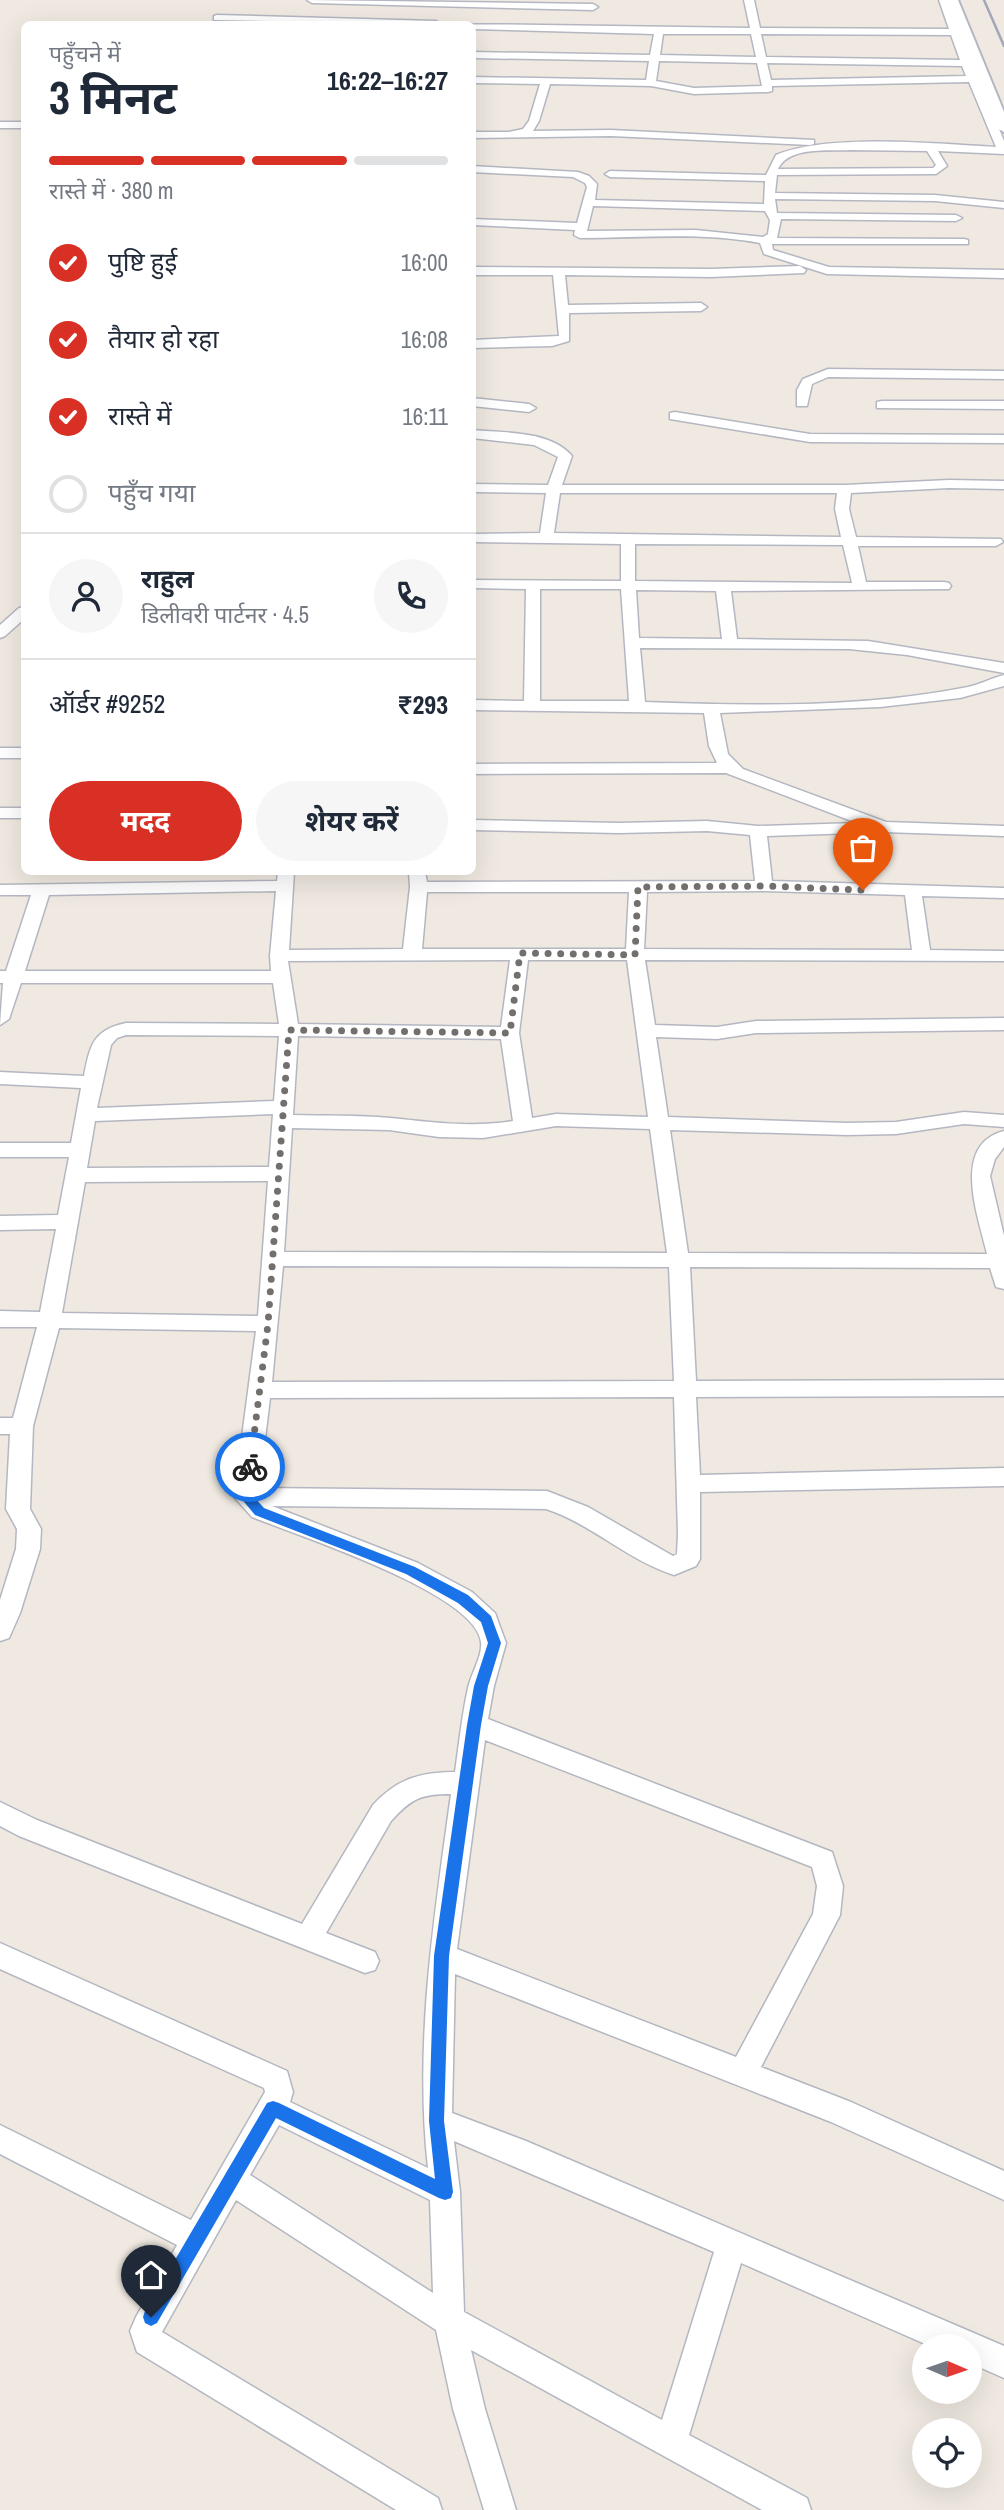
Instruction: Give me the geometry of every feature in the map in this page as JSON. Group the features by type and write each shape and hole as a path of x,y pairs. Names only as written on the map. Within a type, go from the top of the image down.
{"street":[{"path":"312,0 593,7"},
{"path":"476,80 652,83 694,91 768,89 749,0"},
{"path":"944,0 1004,128"},
{"path":"952,0 965,63 1002,148"},
{"path":"407,21 415,1"},
{"path":"215,21 224,4"},
{"path":"542,6 555,28"},
{"path":"285,21 292,7"},
{"path":"476,26 660,31 754,28 983,32"},
{"path":"754,28 852,33 958,30"},
{"path":"652,83 660,31"},
{"path":"852,33 855,53"},
{"path":"476,55 760,61 855,53 899,62 965,63"},
{"path":"491,80 499,56"},
{"path":"896,81 899,62"},
{"path":"766,83 972,79"},
{"path":"516,134 527,131 534,121 546,82"},
{"path":"0,125 21,125"},
{"path":"476,135 611,133 931,149 1002,148"},
{"path":"873,134 1002,148"},
{"path":"765,241 773,235 776,220 771,206 772,175 778,158 812,141"},
{"path":"610,174 772,175 936,171 942,166 931,149"},
{"path":"476,169 574,174 594,184 595,191 588,203 580,236 734,235 765,241 973,260 1004,272"},
{"path":"771,206 877,197 935,198 1004,206"},
{"path":"877,197 887,204 893,218"},
{"path":"588,203 771,206 893,218 956,218 1004,206"},
{"path":"956,218 973,260"},
{"path":"476,222 582,227"},
{"path":"765,241 768,252 778,257 807,261 827,270"},
{"path":"476,271 711,274 827,270 973,260"},
{"path":"476,344 560,341 566,334 559,272"},
{"path":"562,309 701,307"},
{"path":"880,389 1004,375"},
{"path":"803,403 803,385 815,376 880,389 1004,405"},
{"path":"880,389 893,439"},
{"path":"476,404 529,408"},
{"path":"476,408 494,427 551,446 565,456 554,489 546,537"},
{"path":"675,416 790,436 1004,439"},
{"path":"476,433 494,427"},
{"path":"476,442 530,441"},
{"path":"476,488 845,489 950,484 1004,485"},
{"path":"845,489 842,509 860,587"},
{"path":"476,538 996,542"},
{"path":"628,540 628,585 637,706"},
{"path":"476,584 944,586"},
{"path":"533,584 533,705"},
{"path":"723,587 730,642"},
{"path":"3,627 21,613"},
{"path":"632,643 730,642 882,646 917,655 1004,668"},
{"path":"476,705 637,706 712,710 858,706 961,693 1004,680"},
{"path":"712,710 721,761 727,768"},
{"path":"0,752 21,753"},
{"path":"476,769 727,768 884,827"},
{"path":"0,813 21,813"},
{"path":"476,825 619,828 707,826 758,831 884,827 1004,831"},
{"path":"758,831 764,886"},
{"path":"0,890 286,878 279,956 289,1030 268,1324 246,1497"},
{"path":"412,954 418,879 638,887 764,886 1004,893"},
{"path":"246,1497 547,1500 567,1506 653,1559 674,1566 688,1559 688,1484 679,1260 635,955 638,887"},
{"path":"0,1019 6,977 41,889"},
{"path":"913,892 922,956"},
{"path":"279,956 520,953 1004,956"},
{"path":"520,953 510,1033 523,1125"},
{"path":"6,977 282,977"},
{"path":"645,1031 717,1033 756,1027 1004,1024"},
{"path":"0,1631 28,1549 29,1529 18,1509 11,1426 50,1319 79,1150 102,1042 114,1030 510,1033"},
{"path":"0,1077 92,1082"},
{"path":"86,1115 283,1114 439,1131 483,1132 556,1120 847,1129 896,1128 964,1118 1004,1121"},
{"path":"273,1259 679,1260 1003,1268 981,1176 982,1160 993,1145 1004,1137"},
{"path":"0,1150 79,1150"},
{"path":"75,1175 279,1174"},
{"path":"0,1223 67,1222"},
{"path":"0,1319 268,1324"},
{"path":"260,1390 1004,1388"},
{"path":"688,1484 1004,1477"},
{"path":"246,1497 260,1511 410,1570 463,1599 486,1620 494,1643 481,1686 474,1725 442,1956 437,2121 445,2192 449,2321 469,2409 500,2510"},
{"path":"474,1725 823,1860 830,1886 826,1915 742,2074"},
{"path":"307,1938 382,1813 394,1799 406,1789 420,1784 467,1783"},
{"path":"0,1813 28,1828 365,1961"},
{"path":"0,1955 276,2080 279,2092 273,2108 151,2317 146,2331 148,2341 426,2510"},
{"path":"442,1956 841,2112 1004,2186"},
{"path":"273,2108 445,2192"},
{"path":"437,2121 516,2151 938,2334"},
{"path":"0,2139 197,2239"},
{"path":"232,2180 449,2321 795,2510"},
{"path":"671,2443 731,2246"},
{"path":"982,2353 1004,2362"}],"railway":[{"path":"984,0 1004,46"}],"way so far":[{"path":"250,1467 268,1324 289,1030 510,1033 520,953 635,955 638,887 764,886 863,890"}],"route":[{"path":"151,2317 273,2108 445,2192 437,2121 442,1956 474,1725 481,1686 494,1643 486,1620 463,1599 410,1570 260,1511 246,1497 250,1467"}]}
